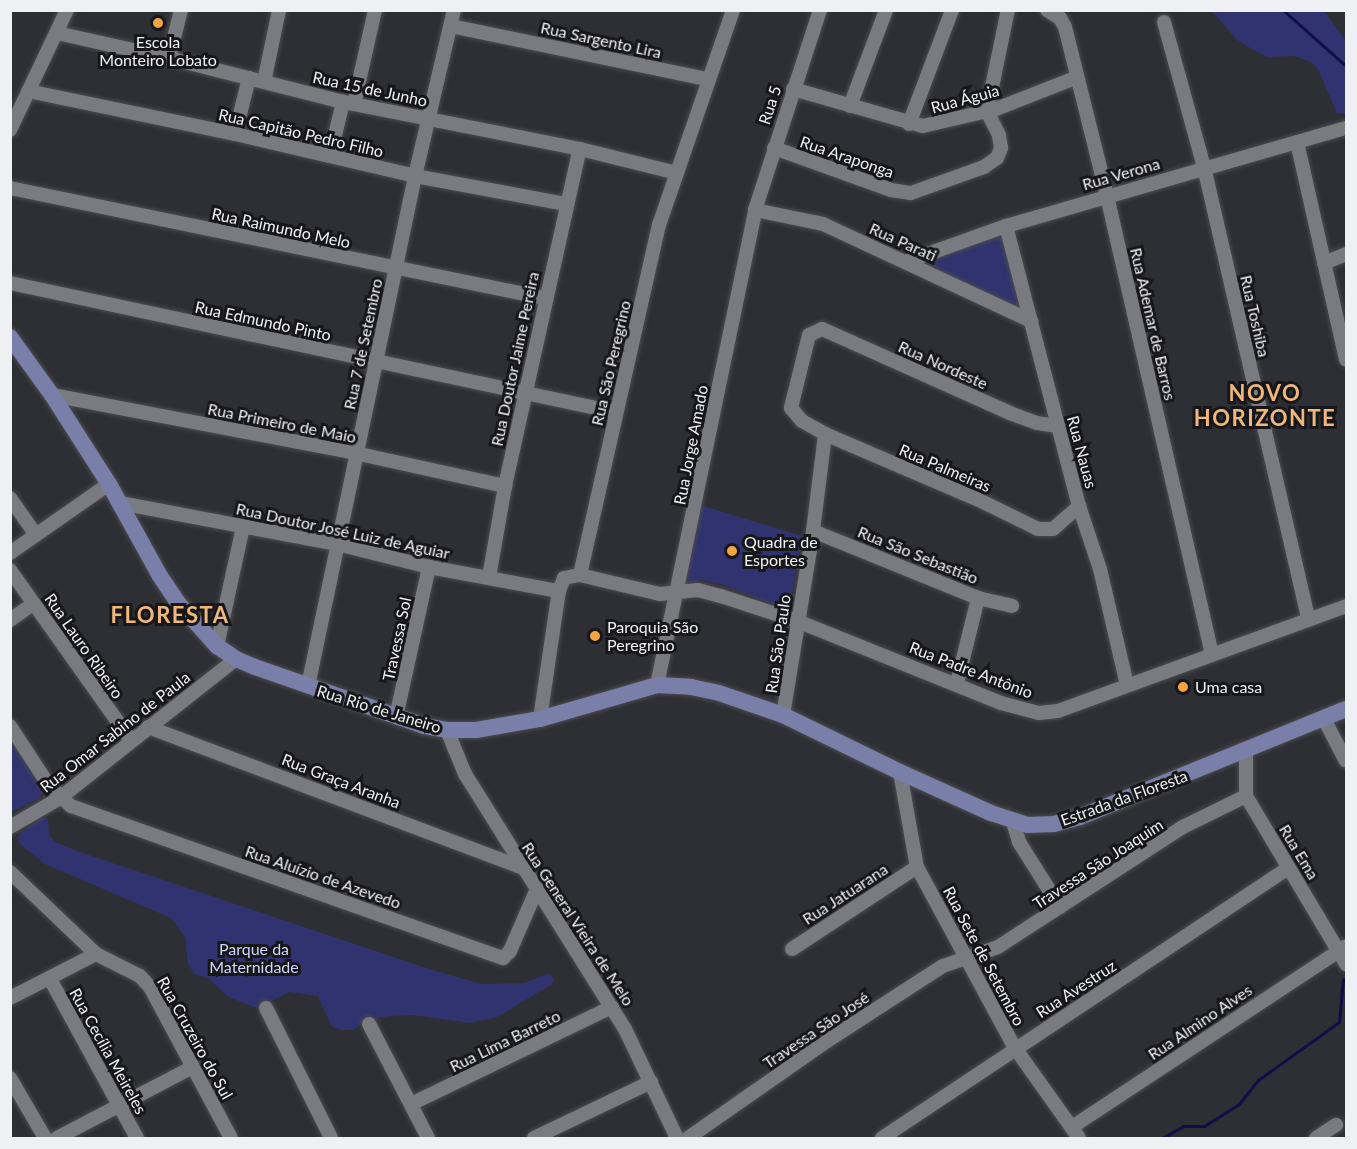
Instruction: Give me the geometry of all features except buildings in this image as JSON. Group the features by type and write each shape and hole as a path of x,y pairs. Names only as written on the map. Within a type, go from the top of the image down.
{"main road":[{"name":"Rua Rio de Janeiro","path":"10,337 52,395 109,484 179,604 217,646 236,659 396,717 447,730 476,730 540,719 657,686 691,687 719,693 783,715 900,772"},
{"name":"Estrada da Floresta","path":"900,772 1013,822 1027,825 1054,824 1080,817 1347,709"}],"street":[{"path":"10,130 67,10"},
{"path":"170,58 181,10"},
{"path":"264,81 279,10"},
{"path":"330,156 375,10"},
{"name":"Rua 7 de Setembro","path":"308,686 355,453 415,176 454,10"},
{"name":"Rua São Peregrino","path":"580,575 659,225 733,10"},
{"name":"Rua 5","path":"755,210 820,10"},
{"path":"850,106 886,10"},
{"path":"909,124 952,10"},
{"path":"987,111 1008,10"},
{"name":"Rua Ademar de Barros","path":"1047,10 1060,18 1065,27 1075,78 1107,196 1212,654"},
{"name":"Rua Toshiba","path":"1164,22 1204,167 1308,619"},
{"name":"Rua Sargento Lira","path":"452,26 708,79"},
{"name":"Rua 15 de Junho","path":"57,33 170,58 348,103 580,149 677,173"},
{"path":"235,134 249,78"},
{"name":"Rua Águia","path":"793,88 909,124 937,125 987,111 1075,78"},
{"name":"Rua Capitão Pedro Filho","path":"28,91 235,134 415,176 567,204"},
{"name":"Rua Araponga","path":"774,148 891,190 911,193 984,166 997,158 1001,148 999,135 987,111"},
{"name":"Rua Verona","path":"908,261 1006,226 1204,167 1347,128"},
{"path":"1297,142 1347,360"},
{"name":"Rua Doutor Jaime Pereira","path":"489,577 504,486 526,395 544,298 580,149"},
{"name":"Rua Raimundo Melo","path":"10,188 544,298"},
{"name":"Rua Parati","path":"755,210 823,224 908,261 1031,321"},
{"name":"Rua Jorge Amado","path":"657,686 679,591 755,210"},
{"name":"Rua Nauas","path":"1006,226 1079,506 1100,569 1127,685"},
{"path":"1324,263 1347,254"},
{"name":"Rua Edmundo Pinto","path":"10,283 526,395 615,412"},
{"name":"Rua Nordeste","path":"794,415 791,408 809,335 822,329 1010,413 1037,423 1058,426"},
{"name":"Rua Primeiro de Maio","path":"52,395 355,453 504,486"},
{"name":"Rua Palmeiras","path":"794,415 825,434 977,499 1038,529 1053,529 1079,506"},
{"name":"Rua São Paulo","path":"783,715 813,531 825,434"},
{"path":"10,553 109,484"},
{"path":"10,498 36,535"},
{"name":"Rua Doutor José Luiz de Aguiar","path":"120,503 336,544 429,567 559,591"},
{"path":"217,646 243,527"},
{"name":"Rua São Sebastião","path":"813,531 978,598 1012,606"},
{"name":"Travessa Sol","path":"396,717 429,567"},
{"name":"Rua Lauro Ribeiro","path":"10,570 131,740"},
{"path":"540,719 559,591 564,578 580,575"},
{"name":"Rua Padre Antônio","path":"580,575 660,594 698,590 797,621 1018,709 1039,713 1058,711 1347,606"},
{"path":"957,683 978,598"},
{"path":"10,620 34,603"},
{"name":"Rua Omar Sabino de Paula","path":"10,827 60,798 236,659"},
{"path":"1324,719 1347,761"},
{"path":"10,726 60,798"},
{"name":"Rua Graça Aranha","path":"148,727 521,867"},
{"name":"Rua General Vieira de Melo","path":"447,730 465,774 521,867 612,1007 677,1138"},
{"path":"1246,751 1246,796"},
{"name":"Rua Sete de Setembro","path":"900,772 917,867 1015,1048 1076,1133"},
{"name":"Rua Ema","path":"1246,796 1289,868 1342,948 1347,964"},
{"name":"Travessa São Joaquim","path":"968,959 998,947 1130,864 1183,827 1246,796"},
{"name":"Rua Aluízio de Azevedo","path":"60,798 71,806 503,958 510,951 537,889"},
{"path":"1013,822 1019,842 1060,907"},
{"name":"Rua Jatuarana","path":"792,949 917,867"},
{"name":"Rua Avestruz","path":"882,1138 1289,868"},
{"name":"Rua Cruzeiro do Sul","path":"10,872 96,954 140,976 145,981 231,1138"},
{"name":"Rua Almino Alves","path":"1076,1133 1342,948"},
{"path":"10,998 96,954"},
{"name":"Travessa São José","path":"688,1138 867,1015 943,966 968,959"},
{"name":"Rua Cecília Meireles","path":"50,979 137,1138"},
{"name":"Rua Lima Barreto","path":"411,1104 612,1007"},
{"path":"266,1008 331,1138"},
{"path":"369,1024 428,1138"},
{"path":"57,1138 121,1107 193,1067"},
{"path":"10,1078 45,1138"},
{"path":"534,1138 651,1082"},
{"path":"1316,1138 1336,1125"}],"green space":[{"path":"1212,11 1324,11 1346,41 1346,114 1337,113 1318,69 1310,61 1294,56 1268,57 1253,50 1236,39"},
{"path":"1001,234 1021,310 923,263"},
{"path":"700,505 802,536 789,611 721,584 703,580 683,583"},
{"path":"10,736 44,792 39,798 11,812"},
{"name":"Parque da Maternidade","path":"42,817 48,819 49,835 55,842 77,851 429,969 482,984 524,983 549,973 555,980 497,1017 470,1023 413,1015 389,1016 367,1021 352,1030 341,1030 332,1027 318,996 289,992 260,1007 253,1007 227,996 207,977 195,975 188,964 185,937 171,918 45,864 19,843 18,837 22,832"}],"waterway":[{"path":"1283,10 1346,66"},
{"path":"1162,1138 1184,1126 1204,1126 1239,1104 1258,1080 1339,1022 1343,979"}],"place":[{"name":"Escola Monteiro Lobato","path":"158,23"},
{"name":"Quadra de Esportes","path":"732,551"},
{"name":"Paroquia São Peregrino","path":"595,636"},
{"name":"Uma casa","path":"1183,687"}],"district":[{"name":"NOVO HORIZONTE","path":"1265,404"},
{"name":"FLORESTA","path":"170,615"}]}
